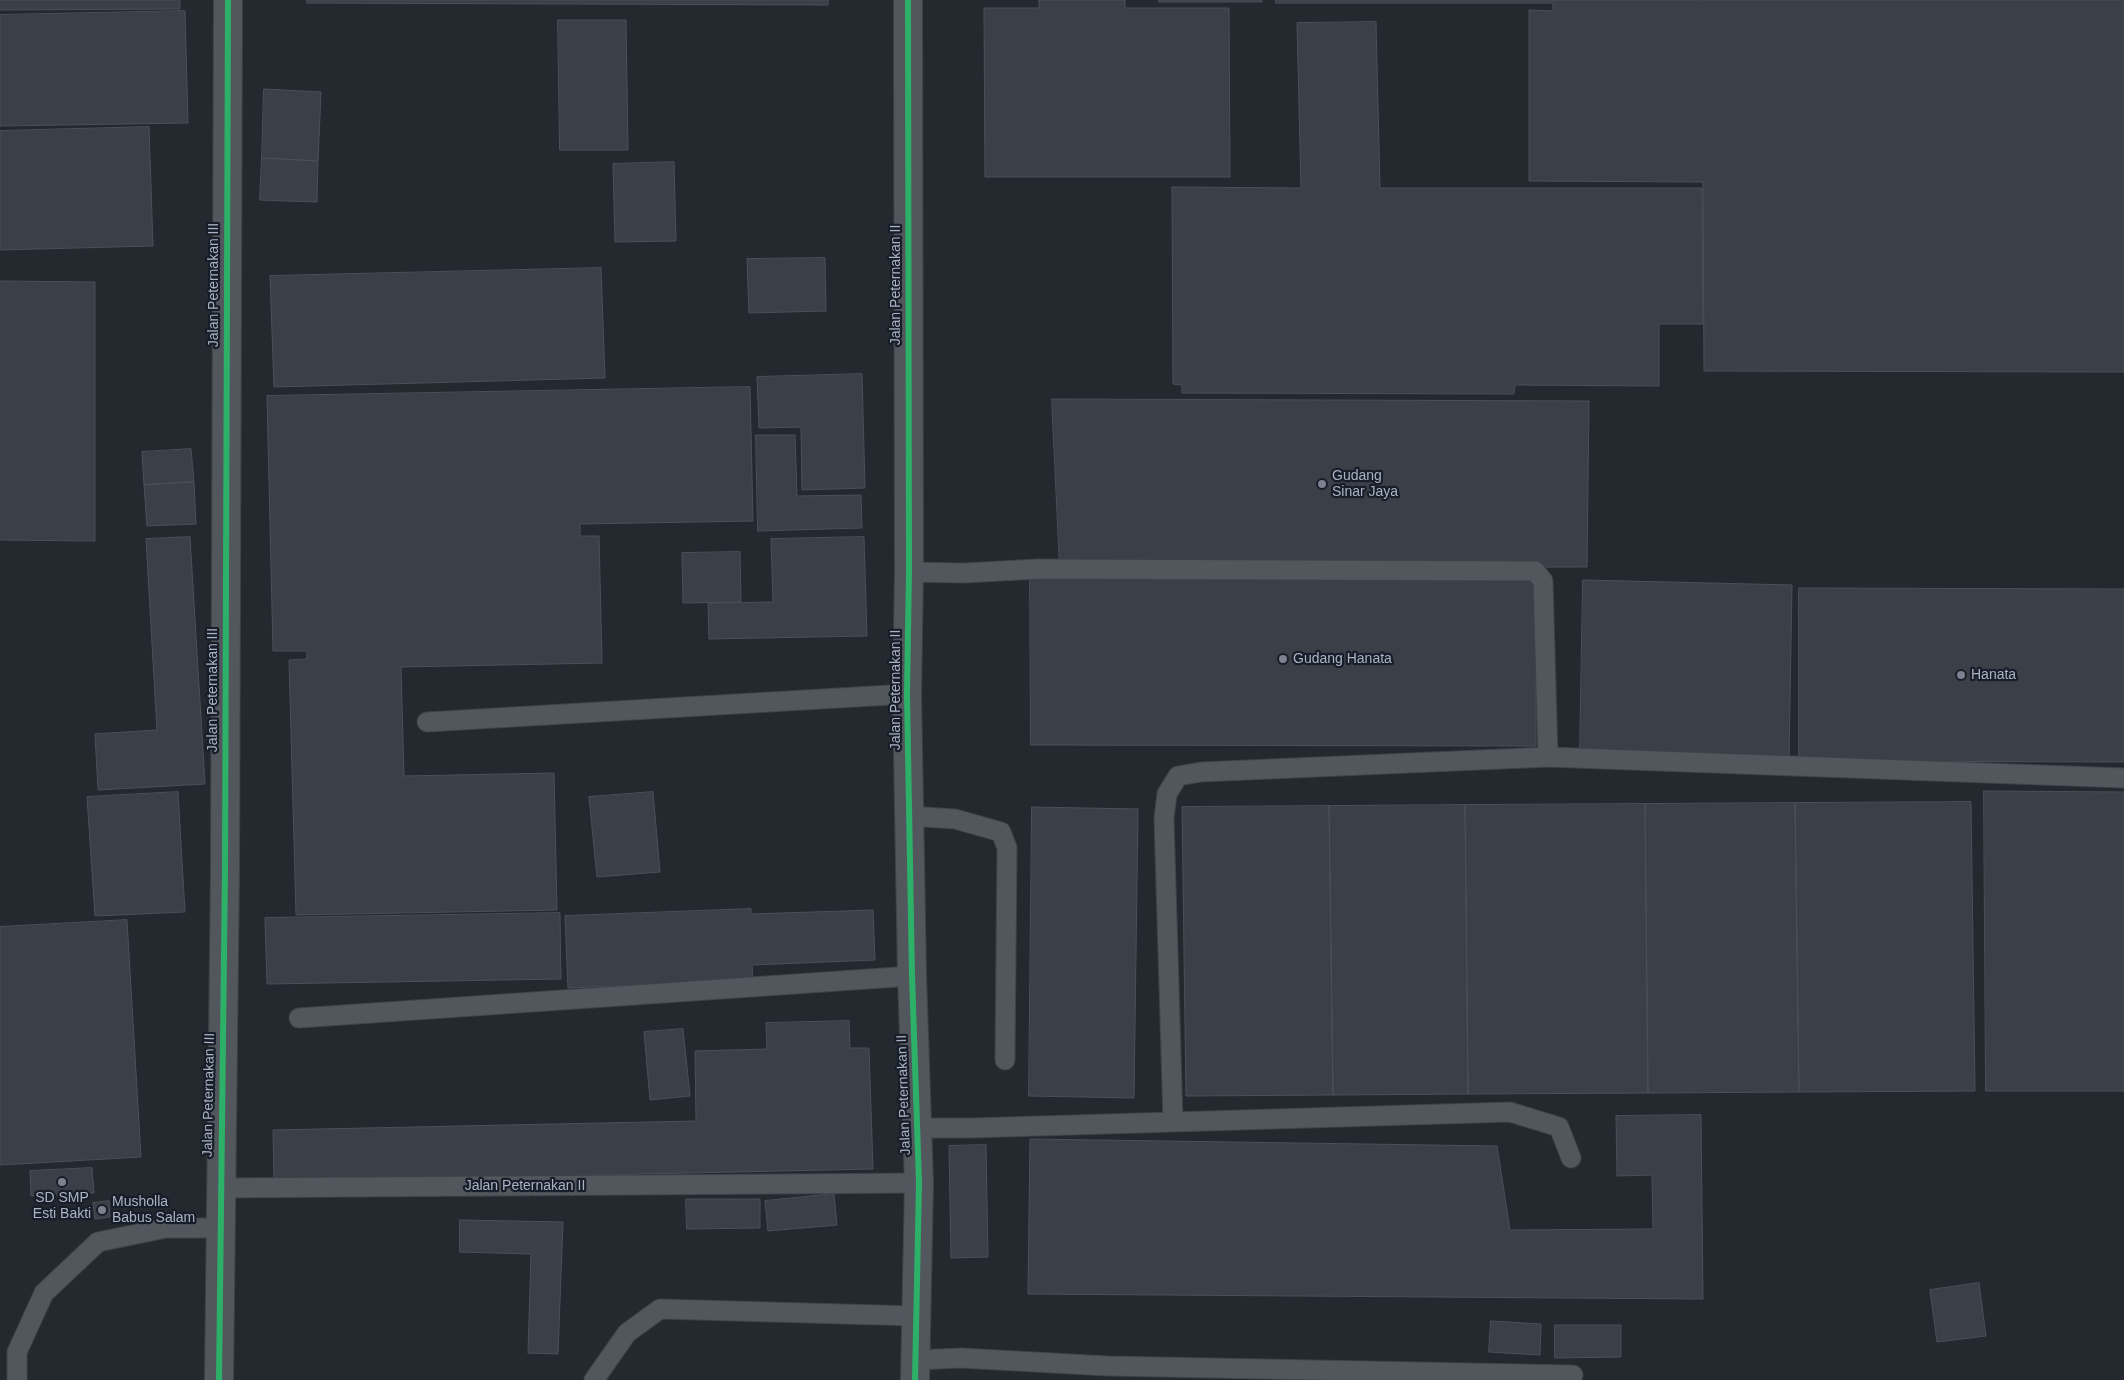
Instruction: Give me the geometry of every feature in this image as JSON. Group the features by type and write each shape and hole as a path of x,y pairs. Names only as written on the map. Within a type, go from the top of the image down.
{"street":[{"name":"Jalan Peternakan III","path":"219,1380 225,850 228,0"},
{"name":"Jalan Peternakan II","path":"908,0 910,572 907,694 912,976 919,1183 915,1370"}],"lane":[{"path":"910,572 964,573 1038,569 1535,571 1543,581 1548,757"},
{"path":"427,722 907,694"},
{"path":"1172,1121 1164,818 1167,794 1178,776 1201,772 1548,757 2124,778"},
{"path":"909,816 955,819 1001,832 1007,848 1005,1060"},
{"path":"298,1018 912,976"},
{"path":"918,1128 1510,1112 1559,1127 1571,1158"},
{"name":"Jalan Peternakan II","path":"220,1188 919,1183"},
{"path":"17,1380 17,1352 44,1293 98,1242 166,1228 220,1228"},
{"path":"594,1380 626,1333 660,1309 916,1316"},
{"path":"915,1370 961,1358 1108,1366 1573,1375"}],"building":[{"path":"0,0 180,0 180,9 0,10"},
{"path":"307,0 828,0 828,5 307,3"},
{"path":"1039,0 1125,0 1125,8 1229,8 1230,177 985,177 984,8 1039,8"},
{"path":"1159,0 1262,0 1262,2 1159,2"},
{"path":"1276,0 2124,0 2124,372 1704,371 1703,182 1529,181 1529,10 1553,11 1553,3 1276,3"},
{"path":"185,11 188,123 0,126 0,15"},
{"path":"558,20 626,20 628,150 560,150"},
{"path":"1376,22 1380,188 1702,188 1703,324 1659,324 1659,386 1515,385 1514,394 1182,393 1182,385 1173,384 1172,187 1301,188 1297,23"},
{"path":"264,89 321,92 318,161 262,158"},
{"path":"149,127 153,246 0,250 0,131"},
{"path":"262,158 318,161 317,202 260,200"},
{"path":"674,162 676,241 615,242 613,164"},
{"path":"825,258 826,311 749,313 747,259"},
{"path":"601,268 605,378 274,387 270,276"},
{"path":"0,281 95,282 95,541 0,540"},
{"path":"862,374 865,488 802,490 801,427 759,428 757,377"},
{"path":"750,387 753,521 580,524 580,536 599,536 602,663 401,667 404,776 554,773 557,910 296,915 289,660 307,659 307,651 273,651 267,396"},
{"name":"Gudang Sinar Jaya","path":"1052,399 1589,401 1587,567 1060,568"},
{"path":"756,435 795,435 797,496 861,495 862,528 758,531"},
{"path":"191,449 194,482 144,485 142,452"},
{"path":"194,482 196,524 147,526 144,485"},
{"path":"190,537 205,784 98,790 95,734 157,730 146,539"},
{"path":"864,537 867,636 709,639 708,603 773,602 771,539"},
{"path":"740,552 741,602 683,603 682,553"},
{"name":"Gudang Hanata","path":"1030,572 1536,573 1536,746 1031,745"},
{"path":"1583,580 1792,585 1789,758 1580,753"},
{"name":"Hanata","path":"1799,588 2124,589 2124,762 1799,761"},
{"path":"1984,791 2124,792 2124,1091 1986,1091"},
{"path":"178,792 185,912 95,916 87,797"},
{"path":"653,792 660,872 597,877 589,797"},
{"path":"1971,802 1975,1091 1799,1092 1795,803"},
{"path":"1795,803 1799,1092 1648,1093 1645,804"},
{"path":"1645,804 1648,1093 1468,1094 1465,805"},
{"path":"1465,805 1468,1094 1333,1095 1329,806"},
{"path":"1329,806 1333,1095 1186,1096 1182,807"},
{"path":"1032,807 1138,809 1134,1098 1029,1096"},
{"path":"751,909 751,914 873,910 875,960 752,965 753,981 568,988 565,916"},
{"path":"560,913 561,979 267,984 265,918"},
{"path":"127,920 141,1157 0,1165 0,927"},
{"path":"849,1021 850,1048 869,1048 873,1169 274,1182 273,1130 696,1121 695,1051 767,1049 766,1023"},
{"path":"683,1029 690,1096 650,1100 644,1032"},
{"path":"1701,1115 1703,1299 1028,1294 1030,1139 1497,1146 1510,1230 1653,1229 1652,1175 1617,1176 1616,1116"},
{"path":"986,1145 988,1257 951,1258 949,1146"},
{"name":"SD SMP Esti Bakti","path":"92,1168 94,1193 31,1196 30,1171"},
{"path":"834,1194 837,1225 768,1231 765,1201"},
{"path":"686,1199 760,1199 760,1228 687,1229"},
{"name":"Musholla Babus Salam","path":"109,1201 110,1217 95,1219 93,1203"},
{"path":"460,1220 563,1222 558,1354 528,1353 531,1254 460,1252"},
{"path":"1979,1283 1986,1336 1937,1342 1930,1290"},
{"path":"1491,1321 1541,1324 1540,1355 1489,1352"},
{"path":"1555,1325 1621,1325 1621,1357 1555,1358"}],"cycle path":[{"path":"219,1380 225,870 228,0"},
{"path":"908,0 909,572 907,694 912,976 919,1183 915,1380"}],"place":[{"name":"Gudang Sinar Jaya","path":"1322,484"},
{"name":"Gudang Hanata","path":"1283,659"},
{"name":"Hanata","path":"1961,675"},
{"name":"SD SMP Esti Bakti","path":"62,1182"},
{"name":"Musholla Babus Salam","path":"102,1210"}]}
